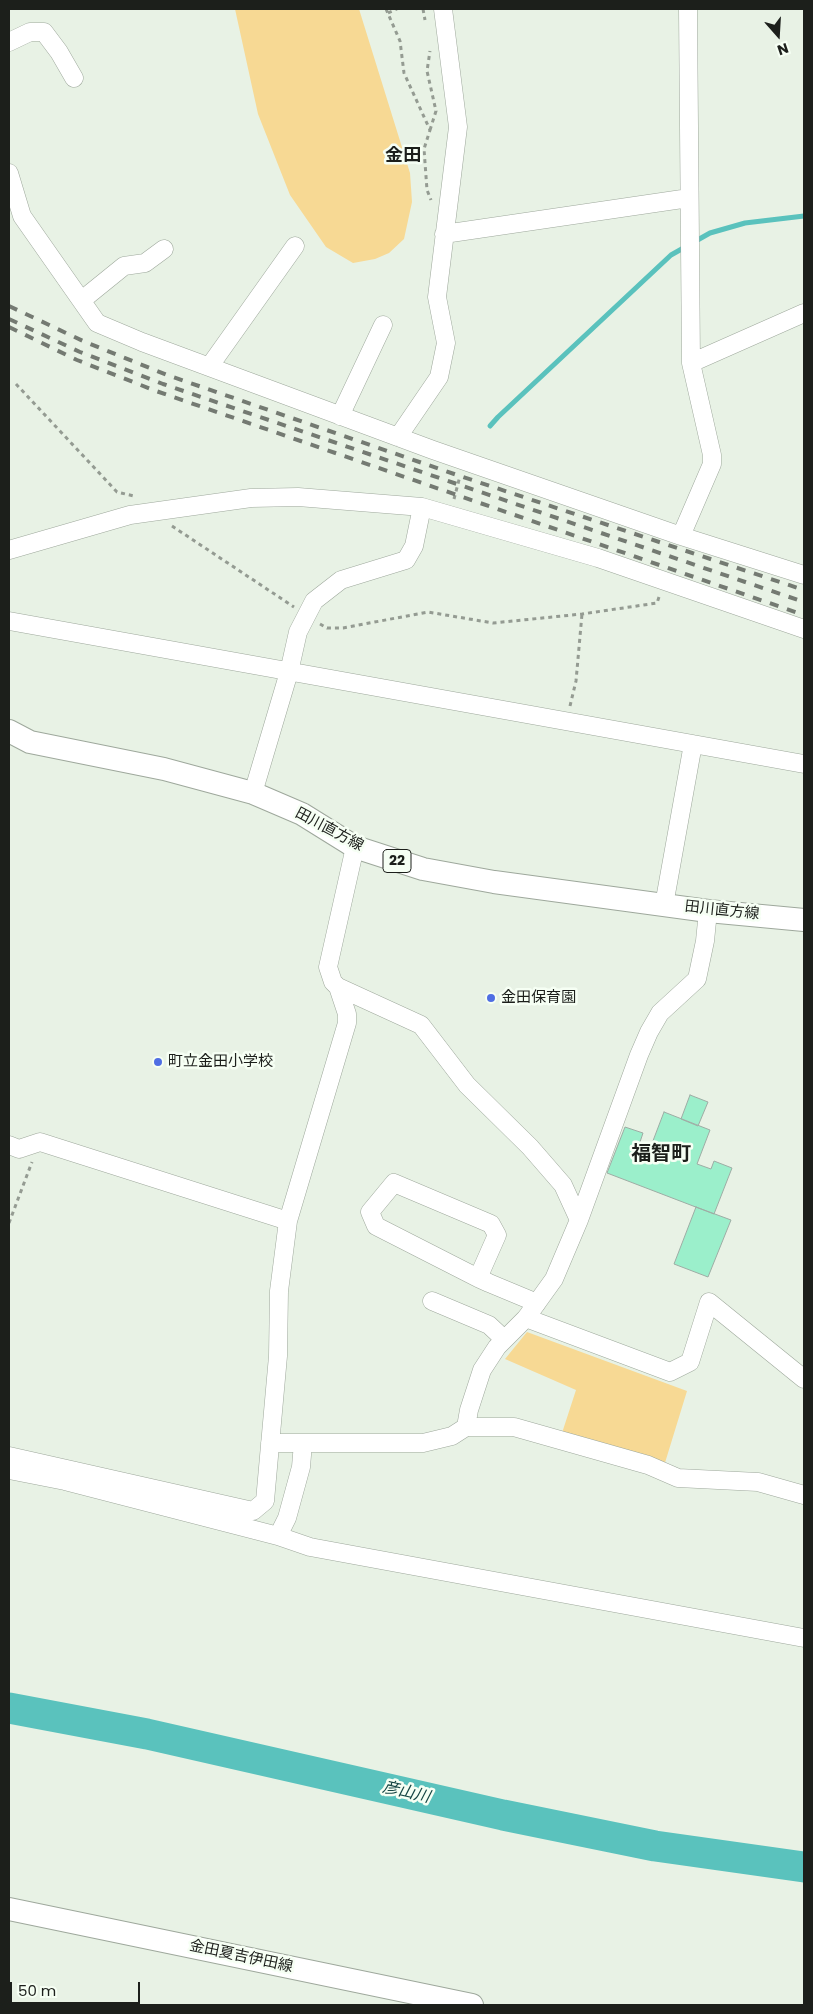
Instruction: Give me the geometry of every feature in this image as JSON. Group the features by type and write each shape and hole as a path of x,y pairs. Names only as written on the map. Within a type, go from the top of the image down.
{"main road":[{"name":"田川直方線","path":"9,731 30,742 164,769 253,793 302,814 355,847 423,869 494,882 708,911 804,920"},
{"name":"金田夏吉伊田線","path":"9,1908 472,2005"}],"street":[{"path":"398,437 439,377 446,343 437,297 458,127 443,9"},
{"path":"681,536 712,464 712,455 691,363 688,9"},
{"path":"9,42 30,32 44,32 59,52 74,78"},
{"path":"9,173 22,216 97,323 398,437 681,536 804,575"},
{"path":"445,227 690,198"},
{"path":"210,367 295,246"},
{"path":"82,300 124,266 145,263 164,249"},
{"path":"691,363 804,313"},
{"path":"340,416 383,325"},
{"path":"9,550 130,515 251,498 298,497 422,507 580,553 804,629"},
{"path":"253,793 289,672 298,632 314,601 341,580 406,560 414,546 422,507"},
{"path":"9,621 804,764"},
{"path":"664,905 693,744"},
{"path":"355,847 328,967 333,982 338,987 421,1025 466,1085 530,1147 563,1185 579,1220"},
{"path":"466,1427 469,1410 482,1370 504,1339 526,1318 554,1279 579,1220 649,1032 660,1013 696,979 705,941 708,911"},
{"path":"9,1456 253,1511 264,1501 278,1356 280,1292 288,1221 347,1023 347,1014 338,987"},
{"path":"9,1145 19,1149 40,1142 288,1221"},
{"path":"478,1278 496,1235 491,1224 394,1182 370,1212 376,1226 478,1278 536,1303"},
{"path":"432,1301 489,1325 504,1339"},
{"path":"526,1318 670,1372 690,1362 709,1302 804,1379"},
{"path":"270,1443 423,1443 452,1436 466,1427 514,1427 648,1464 678,1478 758,1482 804,1495"},
{"path":"278,1536 288,1518 301,1467 302,1443"},
{"path":"9,1470 65,1481 278,1536 310,1547 804,1638"}],"path":[{"path":"397,9 387,11 400,41 404,73 430,130"},
{"path":"423,9 426,24"},
{"path":"431,43 427,71 436,111 424,149 427,190 435,212 445,227"},
{"path":"16,384 116,492 151,500 162,510 174,529 327,628 343,628 428,612 493,623 582,614 658,603 664,582"},
{"path":"450,515 465,460"},
{"path":"567,721 576,681 582,614"},
{"path":"9,1222 40,1142"}],"shaded area":[{"path":"235,9 359,9 410,173 412,202 404,239 389,253 375,259 353,263 326,247 290,195 258,114"},
{"path":"527,1332 687,1391 664,1466 562,1433 576,1390 505,1359"}],"building":[{"path":"690,1095 708,1102 698,1126 681,1119"},
{"path":"664,1112 710,1130 697,1164 711,1169 714,1161 732,1168 714,1214 607,1173 625,1127 643,1133 640,1142 651,1146"},
{"path":"696,1207 731,1220 708,1277 674,1264"}],"waterway":[{"path":"694,242 710,233 745,223 804,216"},
{"path":"490,426 671,255 687,246"},
{"name":"彦山川","path":"9,1708 147,1734 503,1815 655,1846 804,1867"}],"railway":[{"path":"9,306 83,341 167,375 460,476 804,590"},
{"path":"9,319 80,352 163,384 804,602"},
{"path":"9,327 77,360 156,391 804,615"}],"place":[{"name":"金田保育園","path":"491,998"},
{"name":"町立金田小学校","path":"158,1062"}],"district":[{"name":"金田","path":"403,156"},
{"name":"福智町","path":"661,1155"}]}
